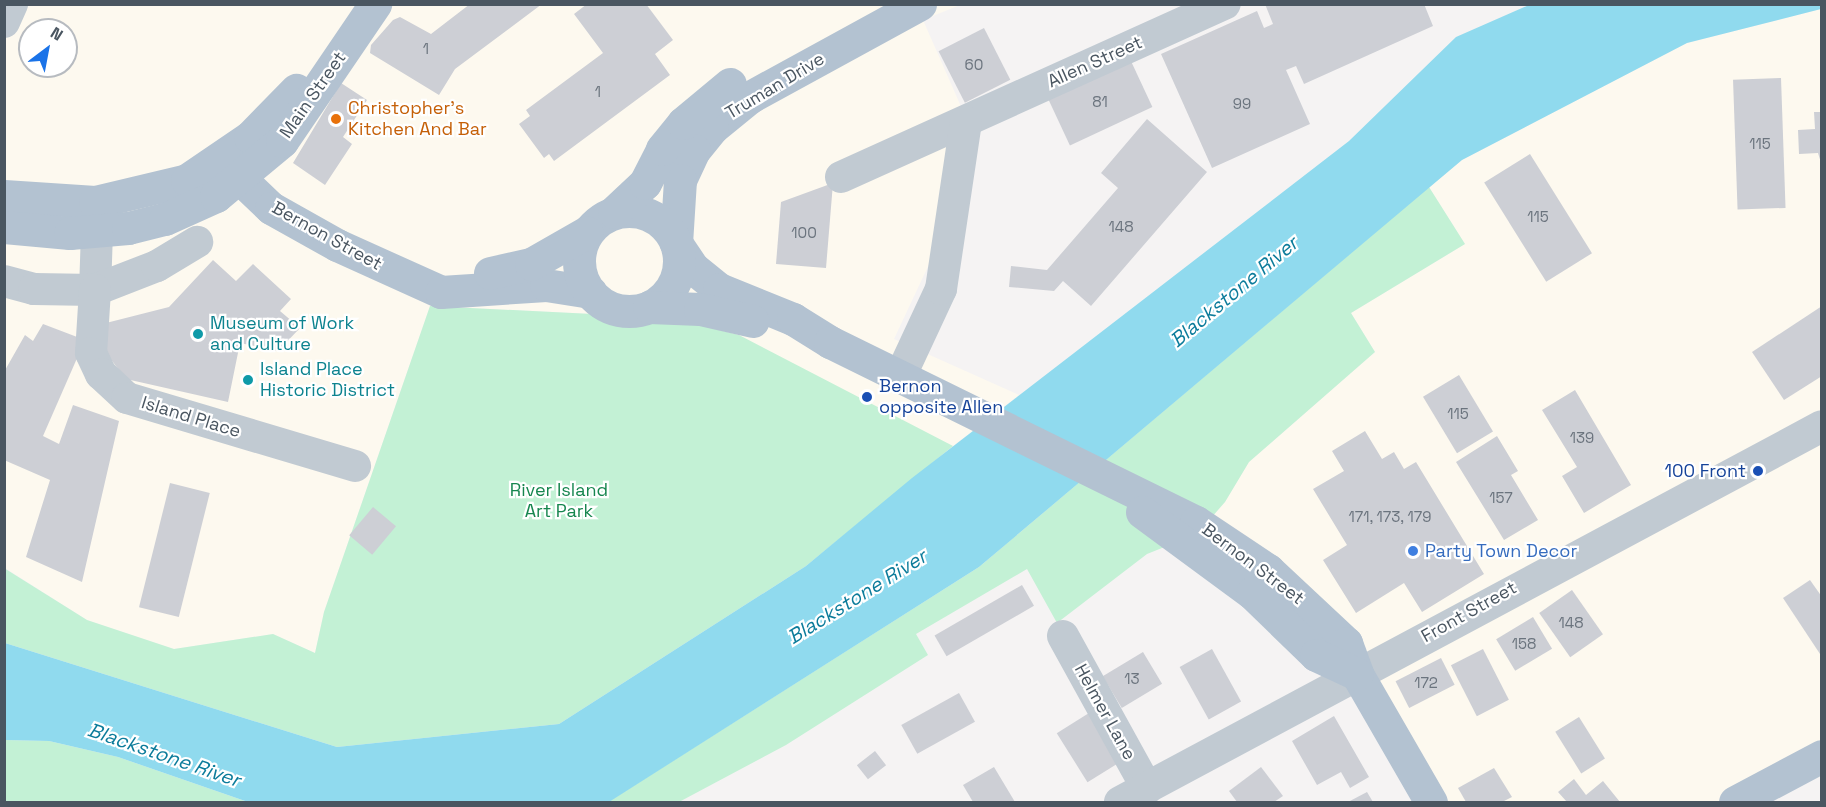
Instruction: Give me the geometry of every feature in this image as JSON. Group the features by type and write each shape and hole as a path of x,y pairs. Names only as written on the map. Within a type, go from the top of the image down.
{"main road":[{"name":"Truman Drive","path":"614,212 645,183 662,150 683,123 733,82 887,4"},
{"name":"Truman Drive","path":"676,243 680,180 694,150 712,128 750,97 920,4"},
{"name":"Main Street","path":"231,170 368,5"},
{"path":"4,196 72,202 128,197 231,170"},
{"path":"4,227 97,231 165,219 216,196 231,170"},
{"name":"Bernon Street","path":"231,170 280,213 441,292 546,285 590,292"},
{"path":"413,279 483,274 531,264 587,232 614,212 653,217 676,243 679,256 674,282 649,307 616,309 590,292 578,258 587,232"},
{"name":"Bernon Street","path":"676,243 710,283 793,319 830,342 1088,471 1191,534 1316,655 1357,674"},
{"name":"Bernon Street","path":"649,307 722,312 830,342"},
{"path":"1357,674 1431,802"},
{"path":"1735,802 1821,756"}],"street":[{"path":"4,22 12,4"},
{"name":"Allen Street","path":"841,177 1225,4"},
{"path":"900,377 940,289 966,122"},
{"name":"Island Place","path":"97,231 91,353 102,374 127,398 355,466"},
{"path":"4,281 34,289 95,290 157,266 197,243"},
{"name":"Front Street","path":"1120,802 1821,426"},
{"name":"Helmer Lane","path":"1063,636 1147,788"}],"shaded area":[{"path":"4,5 960,5 923,20 970,127 939,243 894,339 1019,395 953,446 672,318 430,306 324,612 315,653 273,634 174,649 87,620 5,568"},
{"path":"1821,9 1821,758 1737,802 1422,802 1344,664 1197,534 1225,502 1249,462 1375,352 1351,313 1465,244 1429,187 1462,160 1687,43"}],"green space":[{"path":"1429,187 1465,244 1351,313 1375,352 1249,462 1225,502 1197,534 1147,554 1057,623 1027,569 916,634 928,655 786,745 679,802 608,802 979,567"},
{"name":"River Island Art Park","path":"430,306 672,318 739,335 953,446 806,566 559,724 337,747 5,643 4,568 87,620 174,649 273,634 315,653 324,612"},
{"path":"5,740 49,741 118,757 248,802 5,802"}],"water":[{"name":"Blackstone River","path":"1529,5 1821,5 1821,9 1687,43 1462,160 979,567 609,802 248,802 118,757 49,741 5,740 5,643 337,747 559,724 806,566 912,478 1349,141 1456,37"}],"building":[{"path":"470,4 542,4 455,69 439,95 370,53 371,45 393,20 400,17 431,34"},
{"path":"587,4 646,4 673,40 655,54 670,75 554,161 549,154 544,158 519,124 530,116 526,110 603,53 574,14"},
{"path":"1265,4 1424,4 1433,26 1304,84 1296,66 1286,70 1310,124 1212,168 1161,54 1257,11 1264,28 1273,24"},
{"path":"984,28 1010,80 965,103 939,51"},
{"path":"1130,59 1152,107 1070,145 1048,97"},
{"path":"1781,78 1786,208 1738,210 1733,80"},
{"name":"Christopher's Kitchen And Bar","path":"341,83 367,100 343,137 352,144 325,185 293,163"},
{"path":"1814,112 1822,112 1822,166 1818,153 1799,154 1798,130 1815,129"},
{"path":"1147,119 1207,172 1091,306 1063,281 1054,291 1009,287 1011,266 1047,270 1118,188 1101,173"},
{"path":"1530,154 1592,253 1546,282 1484,183"},
{"path":"833,183 826,268 776,264 781,202"},
{"path":"213,260 236,281 253,264 291,299 280,311 300,328 278,351 240,343 228,402 126,379 99,344 106,323 169,307"},
{"path":"1822,306 1822,376 1784,400 1752,352"},
{"path":"43,324 85,340 43,436 59,444 73,405 119,421 82,582 26,557 50,480 4,460 4,372 25,335 33,341"},
{"path":"1459,375 1493,432 1457,453 1423,397"},
{"path":"1575,390 1631,485 1584,513 1562,476 1577,467 1542,410"},
{"path":"1365,431 1382,459 1394,452 1404,469 1416,462 1484,574 1422,612 1404,583 1356,613 1323,560 1347,545 1313,489 1344,471 1332,451"},
{"path":"1497,436 1518,471 1511,475 1538,520 1504,540 1456,462"},
{"path":"170,483 210,493 179,617 139,607"},
{"path":"373,507 396,526 372,555 349,535"},
{"path":"1810,580 1822,597 1822,657 1783,598"},
{"path":"1022,585 1034,606 947,656 935,636"},
{"path":"1572,590 1603,634 1570,657 1539,613"},
{"path":"1533,617 1552,649 1515,671 1496,639"},
{"path":"1212,649 1241,701 1209,719 1180,667"},
{"path":"1483,649 1509,700 1477,716 1451,665"},
{"path":"1143,652 1162,684 1122,708 1103,676"},
{"path":"1441,658 1455,685 1409,708 1396,681"},
{"path":"959,693 975,722 917,754 901,725"},
{"path":"1089,713 1120,762 1088,782 1057,733"},
{"path":"1334,716 1369,777 1350,788 1341,772 1317,785 1292,741"},
{"path":"1579,717 1605,759 1581,773 1555,732"},
{"path":"875,751 886,765 868,779 857,765"},
{"path":"994,767 1015,802 973,802 963,785"},
{"path":"1261,767 1283,796 1274,802 1237,802 1229,791"},
{"path":"1494,768 1512,797 1502,802 1466,802 1458,788"},
{"path":"1574,779 1586,795 1603,781 1620,802 1567,802 1558,792"},
{"path":"1367,792 1373,802 1348,802"}],"place":[{"name":"Christopher's Kitchen And Bar","path":"336,119"},
{"name":"Museum of Work and Culture","path":"198,334"},
{"name":"Island Place Historic District","path":"248,380"},
{"name":"Bernon opposite Allen","path":"867,397"},
{"name":"100 Front","path":"1758,471"},
{"name":"Party Town Decor","path":"1413,551"}]}
